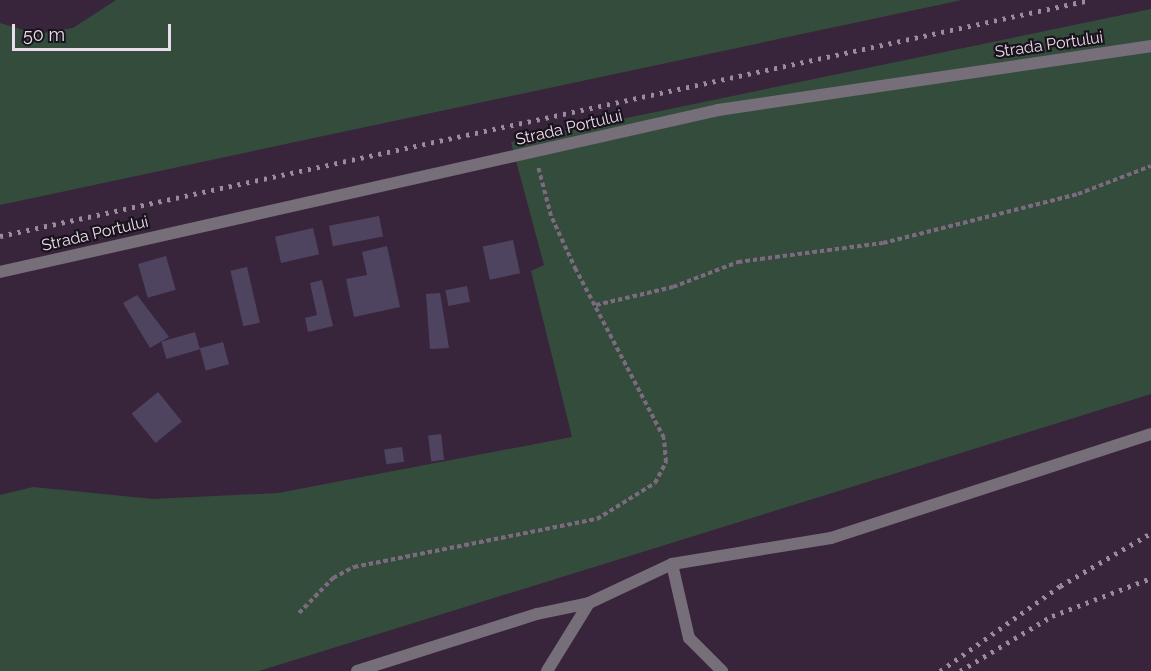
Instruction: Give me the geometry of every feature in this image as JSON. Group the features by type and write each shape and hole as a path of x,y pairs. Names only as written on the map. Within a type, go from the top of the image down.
{"street":[{"name":"Strada Portului","path":"0,272 718,110 1151,46"},
{"path":"357,671 537,614 589,603 672,564 831,538 1151,434"},
{"path":"672,564 689,638 722,671"},
{"path":"547,671 589,603"}],"path":[{"path":"299,613 333,578 354,567 597,519 656,483 666,462 664,438 551,216 535,153"},
{"path":"596,305 673,287 738,262 883,243 1044,202 1151,166"}],"green space":[{"path":"116,0 962,0 0,205 0,23 37,34 73,28"},
{"path":"1151,9 1151,394 259,671 0,671 0,495 33,487 153,499 278,493 572,437 531,271 544,265 511,142"}],"building":[{"path":"379,216 383,237 333,246 329,226"},
{"path":"313,228 319,254 281,263 275,237"},
{"path":"513,240 520,273 490,280 483,246"},
{"path":"387,246 400,307 354,317 346,279 367,275 362,252"},
{"path":"166,256 176,290 148,298 138,264"},
{"path":"247,267 260,323 243,326 230,271"},
{"path":"322,280 333,326 308,332 305,318 317,315 310,283"},
{"path":"467,286 470,302 448,306 445,290"},
{"path":"440,293 449,348 430,349 426,294"},
{"path":"137,295 169,337 150,348 123,303"},
{"path":"195,332 200,349 166,359 161,342"},
{"path":"223,342 229,364 206,370 200,348"},
{"path":"158,392 182,422 155,443 132,413"},
{"path":"441,434 444,460 431,461 428,436"},
{"path":"402,447 404,462 386,464 384,450"}],"railway":[{"path":"0,236 1090,0"},
{"path":"940,671 1060,586 1151,533"},
{"path":"960,671 1052,616 1151,578"}]}
